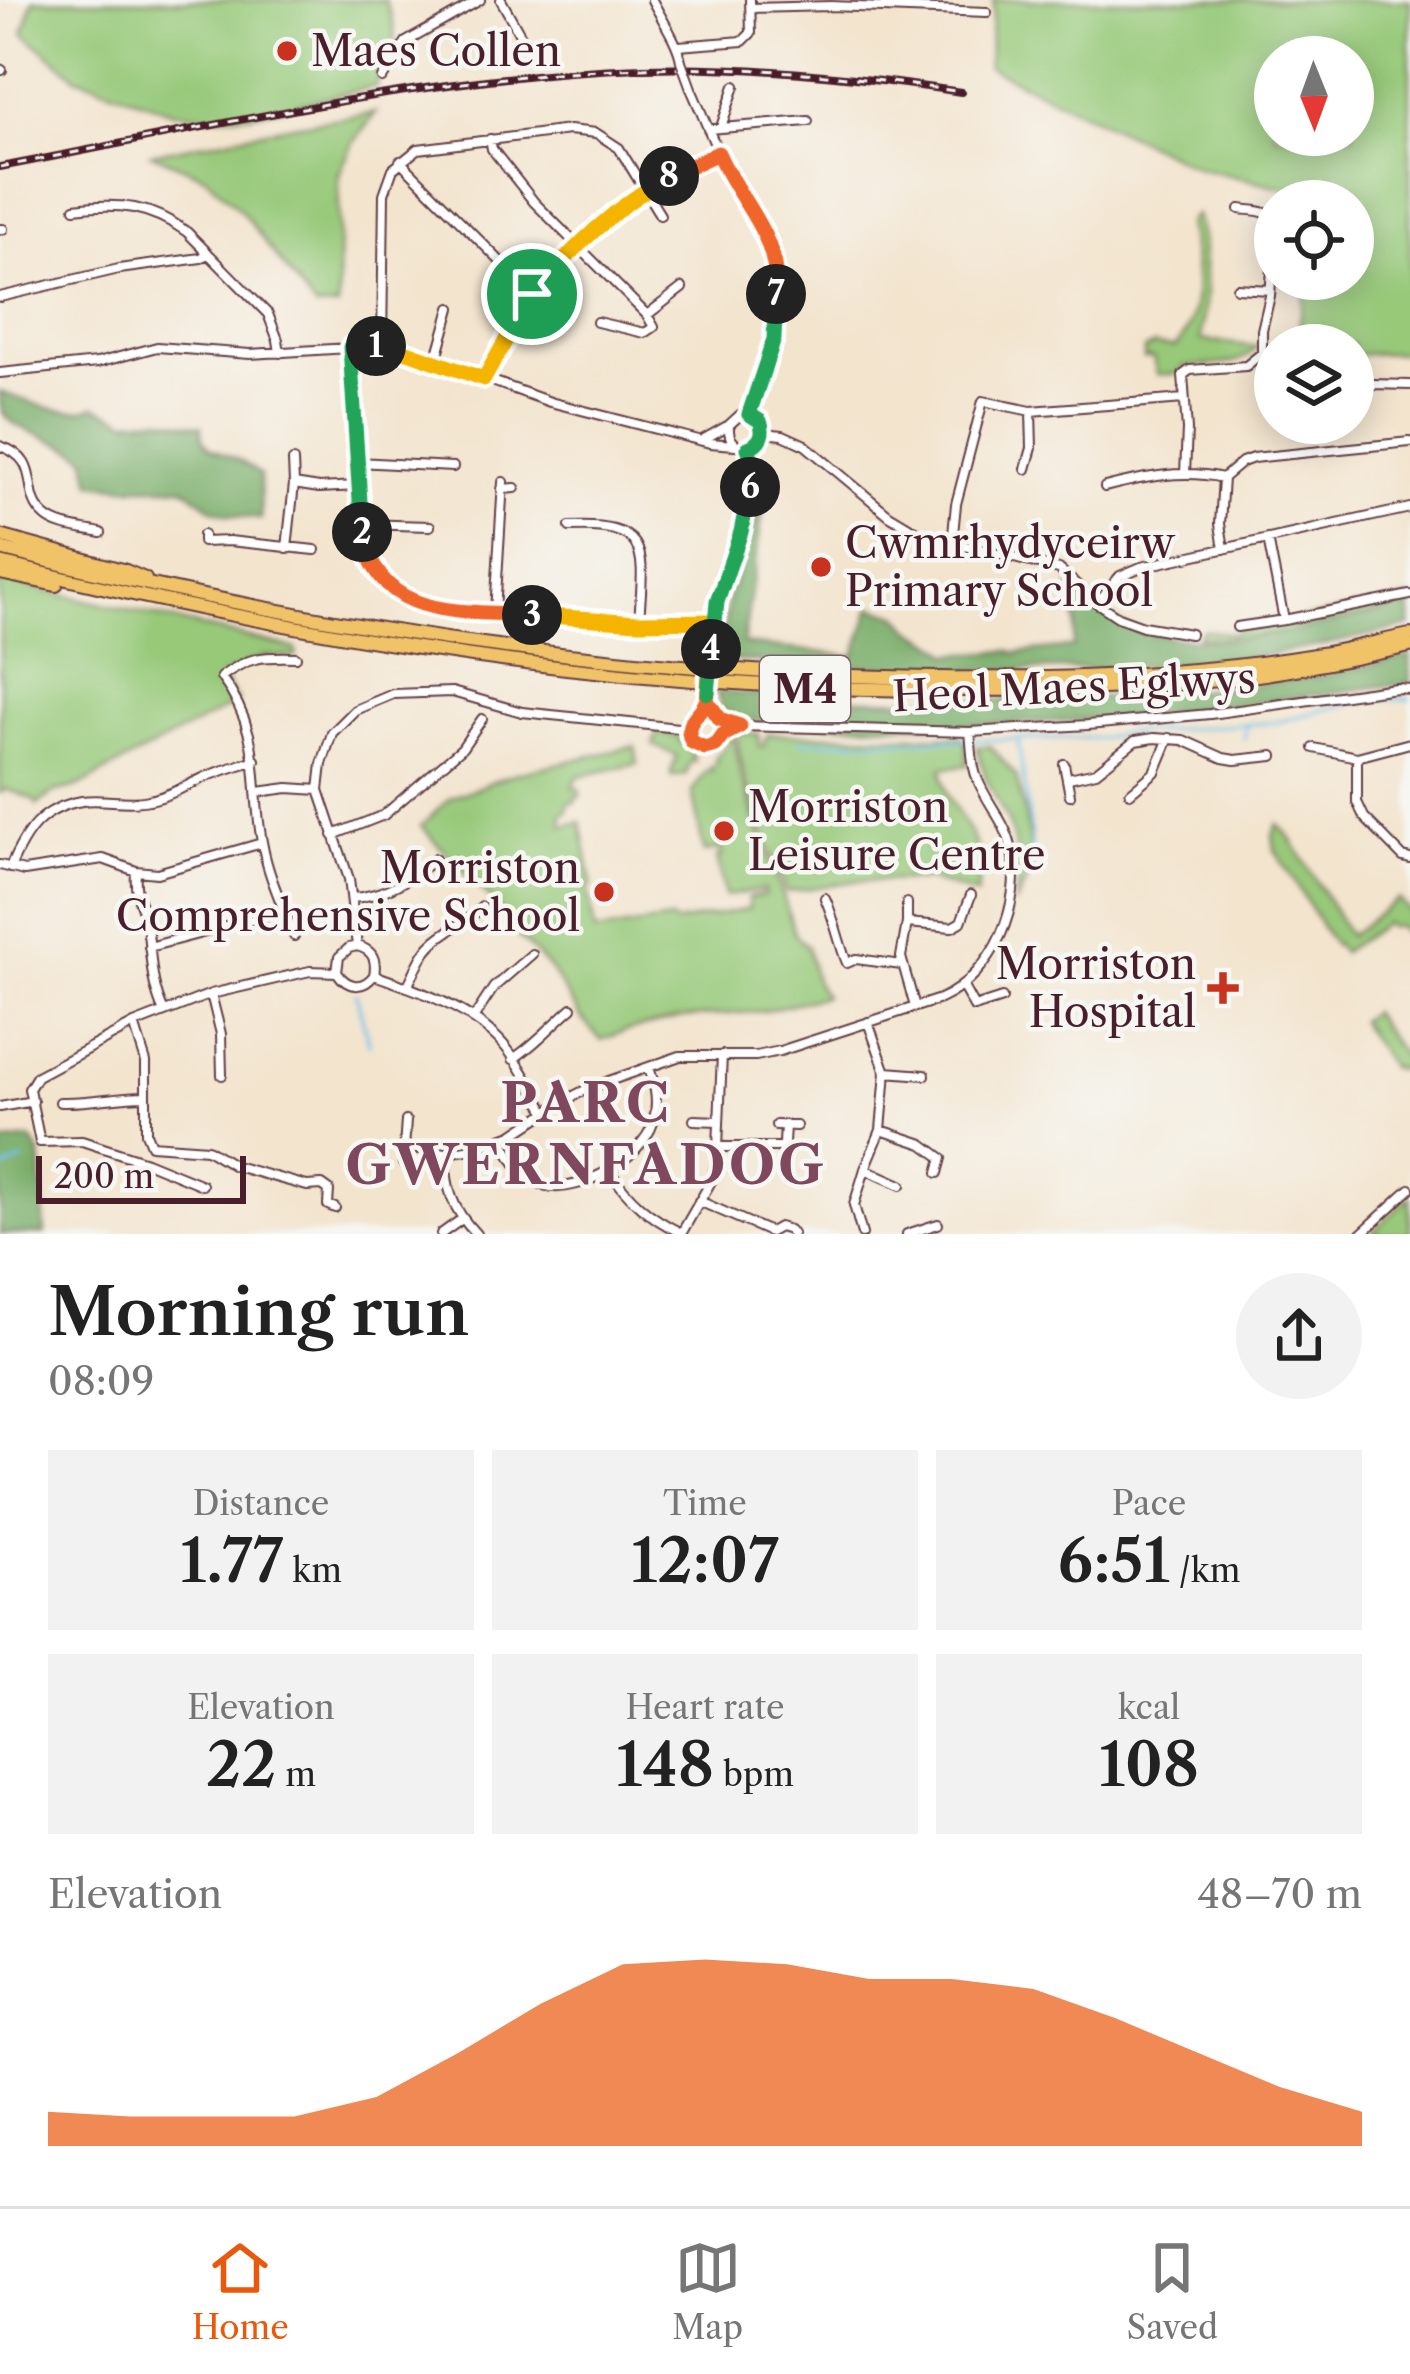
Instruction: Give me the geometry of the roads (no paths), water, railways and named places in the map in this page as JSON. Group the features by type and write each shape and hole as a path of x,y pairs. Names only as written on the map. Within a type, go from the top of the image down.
{"highway":[{"name":"M4","path":"0,536 126,571 162,588"},
{"name":"M4","path":"0,549 299,616 533,652 684,668 909,678 1048,677 1179,670 1322,653 1410,635"},
{"name":"M4","path":"0,563 128,595 418,650 690,682 1052,691 1246,677 1410,646"},
{"name":"M4","path":"0,574 128,595"}],"street":[{"path":"382,78 406,42 480,0"},
{"path":"501,0 521,36"},
{"path":"652,0 678,46 728,175 770,242 776,267 774,339 749,414"},
{"path":"678,46 743,41 752,33 751,4 959,5 987,12"},
{"path":"721,127 735,86"},
{"path":"708,129 808,121"},
{"path":"382,346 384,194 400,161 418,149 569,130 596,133 619,148 660,215"},
{"path":"490,140 534,202 654,327 645,333 597,322"},
{"path":"484,379 532,294 577,245 646,189 718,153"},
{"path":"400,161 532,294"},
{"path":"76,208 118,204 174,222 268,314 280,353"},
{"path":"1240,209 1254,211"},
{"path":"0,297 208,253"},
{"path":"647,315 682,288"},
{"path":"1238,288 1254,289"},
{"path":"1185,472 1182,380 1186,371 1253,363 1262,353 1268,300"},
{"path":"436,361 451,308"},
{"path":"0,373 97,363 158,347 280,353 382,346 550,402 728,446 748,448 763,434 760,421 749,414 702,439"},
{"path":"350,347 360,524 374,568 402,596 446,611 639,622 714,621"},
{"path":"1374,384 1410,385"},
{"path":"952,544 956,504 983,401 1031,411 1184,399"},
{"path":"1026,469 1032,448 1031,411"},
{"path":"729,425 735,445"},
{"path":"763,434 783,435 805,446 911,530 1059,569 1108,612 1132,623 1190,634"},
{"path":"1105,487 1185,472 1222,478 1252,458 1410,442"},
{"path":"0,446 24,460 44,516 101,533"},
{"path":"707,701 723,735 712,747 701,748 692,742 688,729 707,701 717,602 747,509 752,460 748,448"},
{"path":"287,548 293,461"},
{"path":"357,462 453,467"},
{"path":"1222,478 1224,549"},
{"path":"294,484 358,486"},
{"path":"495,612 502,486 515,488"},
{"path":"1097,603 1128,571 1410,508"},
{"path":"360,524 400,530 430,526"},
{"path":"570,527 612,527 635,542 642,559 639,622"},
{"path":"203,535 203,542 316,550"},
{"path":"1268,539 1284,620"},
{"path":"1237,627 1410,595"},
{"path":"294,936 262,843 254,747 238,702 218,674 263,656 296,657"},
{"name":"Heol Maes Eglwys","path":"697,715 709,713 740,726 970,732 1191,716 1410,689"},
{"path":"357,946 346,868 319,790 332,733 355,710 393,694 452,692 522,712 688,729"},
{"path":"333,835 384,815 462,748 482,719"},
{"name":"Heol Maes Eglwys","path":"723,735 740,726"},
{"path":"405,1147 446,1153 474,1150 502,1140 589,1088 649,1067 680,1057 780,1051 963,987 992,954 1008,907 1013,862 1005,828 975,773 970,732"},
{"path":"1130,793 1155,772 1169,738"},
{"path":"1329,752 1331,739"},
{"path":"1069,778 1096,772 1136,741 1183,740 1235,760 1273,756"},
{"path":"1314,748 1357,757 1410,743"},
{"path":"1357,757 1357,802 1364,817 1410,859"},
{"path":"255,760 144,802 83,801 57,810 37,821 5,866 43,870 103,859 136,872 157,874 262,843"},
{"path":"1064,764 1070,795"},
{"path":"257,793 319,790"},
{"path":"352,898 386,891 435,859"},
{"path":"136,872 134,893 146,922 153,989 164,1012"},
{"path":"907,923 952,927 961,922 971,895"},
{"path":"825,898 847,963 856,959 902,965"},
{"path":"907,903 902,965 914,1007"},
{"path":"407,987 433,944 482,907"},
{"path":"149,947 285,911"},
{"path":"357,946 374,958 374,975 364,984 352,986 338,972 339,957 349,948 357,946"},
{"path":"473,1018 494,987 532,954"},
{"path":"202,1185 82,1142 40,1142 29,1089 37,1076 134,1024 211,994 310,971 338,972"},
{"path":"374,975 473,1018 497,1036 547,1113"},
{"path":"963,987 974,1007 1002,998"},
{"path":"211,994 221,1034 222,1076"},
{"path":"513,1059 572,1008"},
{"path":"862,1234 854,1205 881,1130 886,1072 868,1022"},
{"path":"134,1024 146,1062 146,1133 151,1145 207,1149 235,1166 307,1186 322,1185 329,1190 328,1204 335,1208"},
{"path":"609,1170 642,1210 681,1234 713,1178 722,1055"},
{"path":"502,1140 524,1175 545,1186 575,1185 609,1170 651,1129 657,1109 649,1067"},
{"path":"886,1072 925,1075"},
{"path":"60,1102 146,1096"},
{"path":"0,1107 33,1101"},
{"path":"694,1120 718,1120"},
{"path":"403,1163 406,1121"},
{"path":"783,1162 786,1125"},
{"path":"881,1130 923,1144 942,1158 938,1173"},
{"path":"718,1147 784,1148"},
{"path":"446,1153 449,1193 476,1234"},
{"path":"865,1168 901,1185"},
{"path":"1360,1234 1410,1190"},
{"path":"699,1201 770,1233 779,1227 792,1234"},
{"path":"441,1234 462,1219"},
{"path":"907,1234 940,1224"}],"waterway":[{"path":"798,742 1102,738 1277,722 1366,699 1410,699"},
{"path":"1244,739 1246,726"},
{"path":"1018,740 1032,863"},
{"path":"356,994 369,1044"},
{"path":"0,1171 24,1160"}],"railway":[{"path":"0,167 320,105 561,73 642,68 762,70 961,92"}],"place":[{"name":"Maes Collen","path":"287,51"},
{"name":"Cwmrhydyceirw Primary School","path":"821,567"},
{"name":"Morriston Leisure Centre","path":"724,831"},
{"name":"Morriston Comprehensive School","path":"604,892"},
{"name":"Morriston Hospital","path":"1223,988"}],"district":[{"name":"PARC GWERNFADOG","path":"586,1134"}]}
